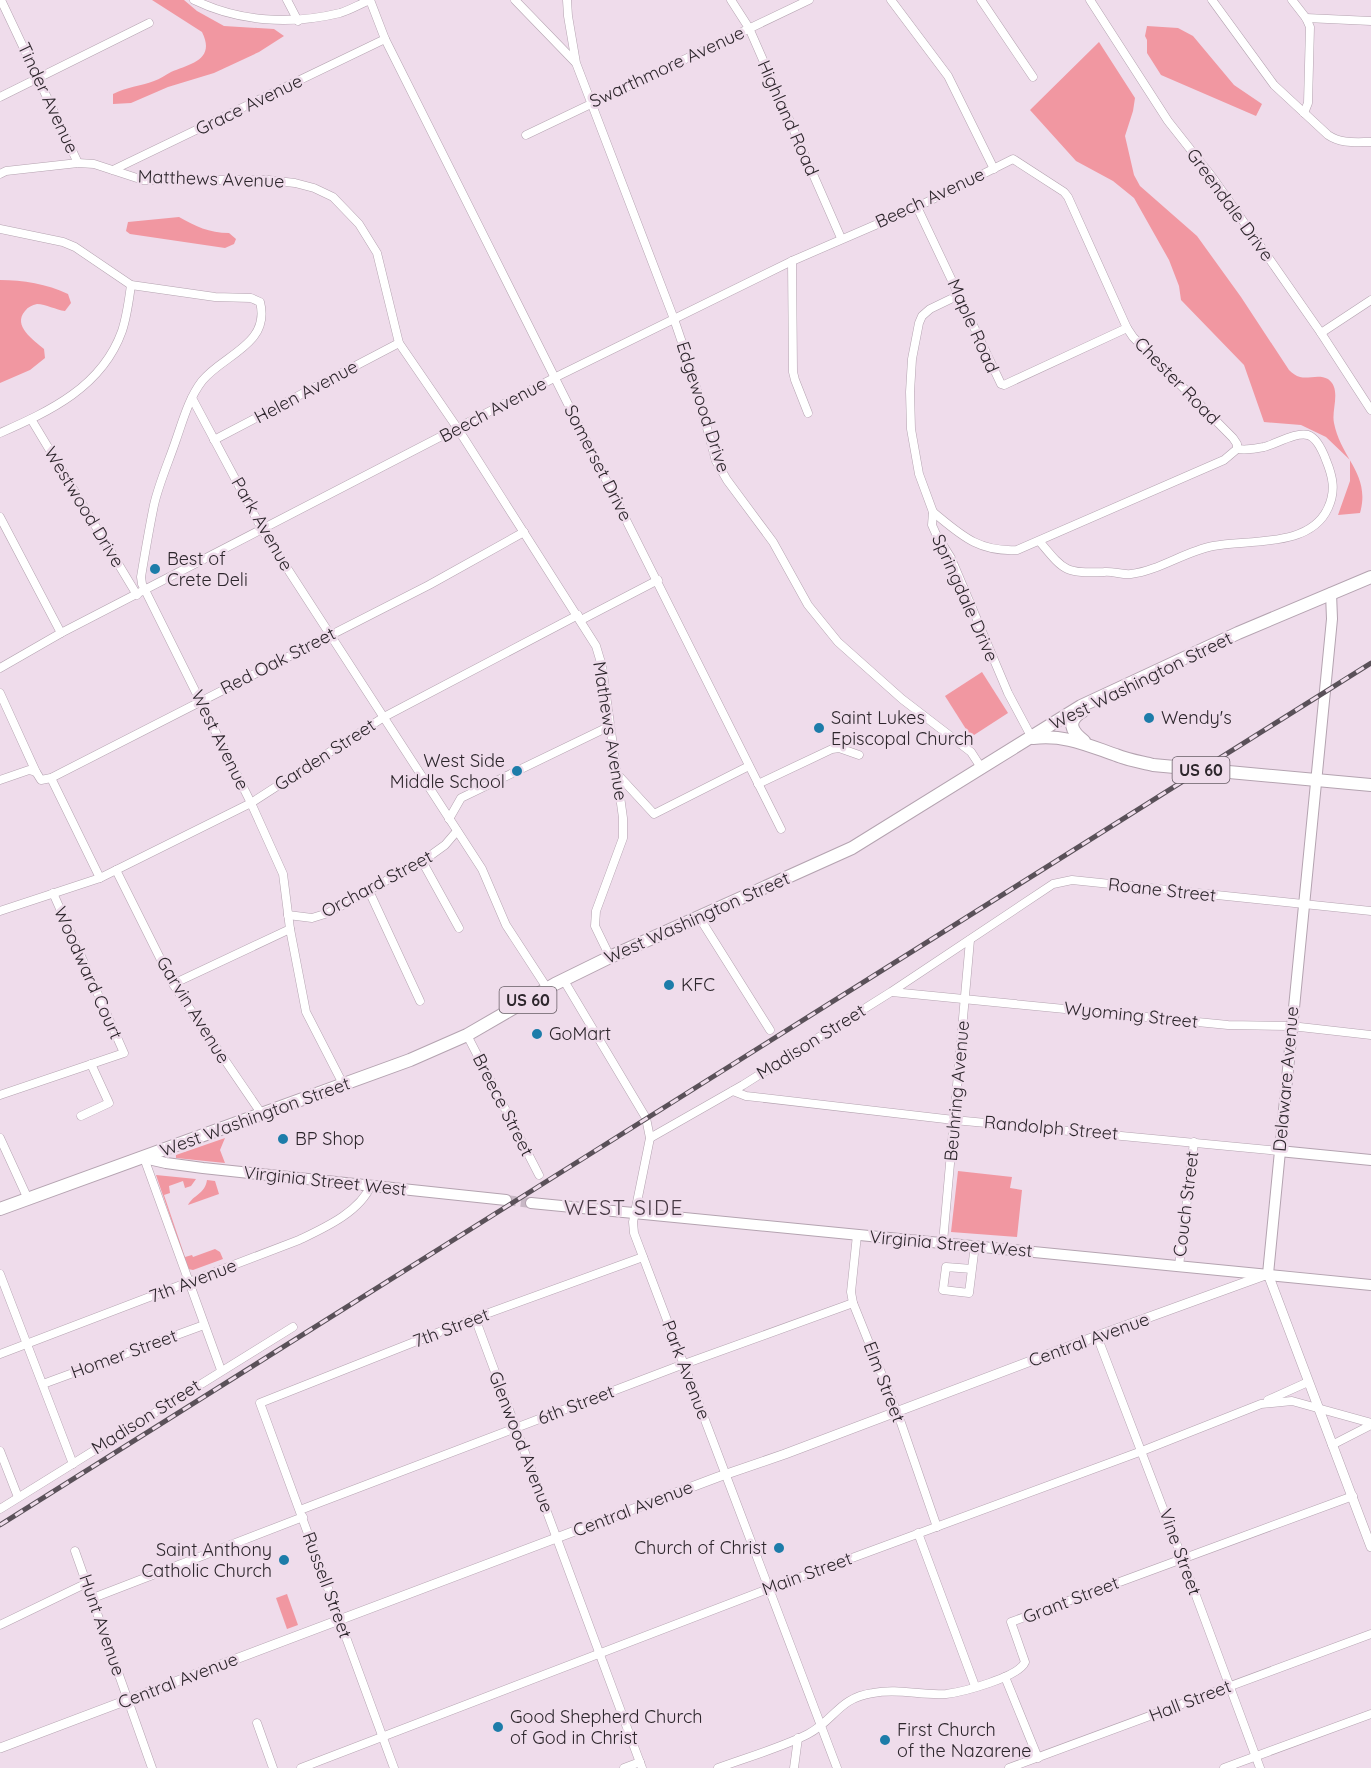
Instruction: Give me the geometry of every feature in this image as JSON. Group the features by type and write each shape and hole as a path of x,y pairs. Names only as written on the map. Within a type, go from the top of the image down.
{"main road":[{"name":"West Washington Street","path":"0,1209 410,1060 467,1035 547,988 610,957 852,848 1081,706 1228,638 1371,578"},
{"name":"Delaware Avenue","path":"1268,1274 1332,619 1331,593"},
{"path":"1090,745 1073,731 1074,719 1078,714 1115,692"},
{"name":"US 60","path":"1032,738 1063,737 1153,765 1371,785"},
{"name":"Randolph Street","path":"1279,1151 1371,1160"},
{"name":"Virginia Street West","path":"144,1158 155,1162 202,1168 506,1200"},
{"name":"Virginia Street West","path":"531,1203 1371,1285"}],"street":[{"name":"Tinder Avenue","path":"1,0 78,163"},
{"path":"194,0 216,11 233,15 298,21 341,12 370,0"},
{"path":"287,0 298,21"},
{"name":"Somerset Drive","path":"370,0 385,39 781,829"},
{"path":"515,0 576,63"},
{"name":"Edgewood Drive","path":"567,0 576,63 674,319 691,369 716,461 743,504 773,542 808,605 838,642 902,699 971,752 981,769"},
{"name":"Highland Road","path":"731,0 748,28 841,238"},
{"name":"Swarthmore Avenue","path":"526,135 809,0"},
{"path":"891,0 948,76 994,169"},
{"path":"981,0 1033,78"},
{"path":"1212,0 1267,76 1304,113 1336,140 1371,142"},
{"path":"1292,0 1310,27 1308,104 1304,113"},
{"name":"Greendale Drive","path":"1094,2 1168,121 1214,178 1371,410"},
{"path":"1306,18 1371,21"},
{"path":"0,97 149,23"},
{"name":"Grace Avenue","path":"113,170 385,39"},
{"name":"Chester Road","path":"994,169 1013,159 1064,192 1133,337 1233,438 1237,449"},
{"name":"Matthews Avenue","path":"0,174 6,171 78,163 94,165 143,180 268,180 295,183 314,188 333,197 359,224 377,253 399,343 458,429"},
{"name":"Beech Avenue","path":"0,668 62,633 263,531 554,378 792,261 917,207 994,169"},
{"name":"Maple Road","path":"917,207 1001,384 1004,385 1127,328"},
{"path":"0,229 63,242 75,247 131,285 215,297 251,298 260,302 263,312 262,321 251,342 212,371 192,398"},
{"path":"792,261 793,372 808,412"},
{"path":"0,433 71,398 104,364 121,334 131,285"},
{"name":"Springdale Drive","path":"959,295 930,309 922,316 919,323 912,358 911,429 919,474 933,512 932,525 951,558 1008,693 1032,738"},
{"path":"1321,333 1371,300"},
{"name":"Helen Avenue","path":"214,440 399,343"},
{"name":"Park Avenue","path":"192,398 263,531 482,869 506,925 547,988"},
{"name":"West Avenue","path":"192,398 154,504 141,577 283,874 288,915 306,1012 343,1084"},
{"name":"Westwood Drive","path":"31,419 137,595"},
{"name":"Mathews Avenue","path":"458,429 580,617 596,646 602,666 623,818 623,838 600,898 595,926 610,957"},
{"path":"933,512 963,537 982,547 1000,551 1017,550 1040,542 1224,460 1237,449 1264,447 1307,435 1315,439 1334,479 1332,499 1324,518 1309,530 1287,538 1212,546 1132,574 1070,572 1057,562 1040,542"},
{"path":"0,517 62,633"},
{"name":"Red Oak Street","path":"51,778 429,585 524,532"},
{"name":"Garden Street","path":"0,911 100,878 251,803 384,717 658,580"},
{"path":"0,693 36,772 42,780 51,778 100,878"},
{"path":"449,819 461,798 610,726"},
{"path":"758,784 832,749 839,748 859,755"},
{"path":"618,775 654,814 749,766"},
{"path":"0,780 29,771 36,772"},
{"name":"Orchard Street","path":"288,915 306,918 322,915 422,861 445,845 457,831"},
{"path":"422,861 459,928"},
{"name":"Garvin Avenue","path":"116,870 173,984 261,1113"},
{"name":"Roane Street","path":"970,940 1050,886 1068,880 1371,911"},
{"path":"369,891 420,1001"},
{"name":"Woodward Court","path":"53,893 124,1053 91,1064"},
{"path":"699,917 770,1030"},
{"path":"173,984 291,929"},
{"name":"Madison Street","path":"650,1138 733,1091 970,940"},
{"name":"Beuhring Avenue","path":"943,1242 970,940"},
{"name":"Park Avenue","path":"563,980 646,1118 650,1138 633,1222 634,1233 837,1768"},
{"name":"Wyoming Street","path":"891,992 1228,1025 1291,1026 1371,1035"},
{"name":"Breece Street","path":"467,1035 539,1175"},
{"path":"0,1095 91,1064 109,1102 81,1116"},
{"name":"Randolph Street","path":"733,1091 746,1096 954,1120 1279,1151"},
{"path":"0,1138 28,1199"},
{"name":"Couch Street","path":"1179,1266 1194,1142"},
{"path":"144,1158 221,1370"},
{"name":"7th Avenue","path":"0,1354 299,1240 318,1231 358,1203 368,1193 371,1185"},
{"name":"Elm Street","path":"857,1235 851,1292 853,1303 896,1411 937,1527"},
{"path":"972,1269 946,1266 944,1290 969,1293 972,1269 975,1245"},
{"name":"7th Street","path":"260,1402 475,1318 644,1257"},
{"path":"0,1274 73,1464"},
{"name":"Central Avenue","path":"0,1748 725,1474 785,1454 1268,1274"},
{"name":"Delaware Avenue","path":"1268,1274 1371,1547"},
{"name":"6th Street","path":"93,1598 516,1428 853,1303"},
{"name":"Glenwood Avenue","path":"475,1318 641,1765"},
{"name":"Homer Street","path":"44,1384 204,1325"},
{"name":"Madison Street","path":"0,1509 292,1327"},
{"name":"Vine Street","path":"1097,1336 1260,1768"},
{"path":"1261,1404 1308,1382"},
{"name":"Main Street","path":"301,1768 768,1589 1142,1451 1261,1404 1292,1401 1371,1424"},
{"name":"Russell Street","path":"260,1402 394,1768"},
{"path":"1332,1445 1371,1424"},
{"path":"0,1451 18,1497"},
{"name":"Grant Street","path":"718,1768 798,1738 821,1726 842,1705 862,1695 894,1690 948,1694 1005,1677 1023,1667 1025,1662 1011,1623 1353,1496"},
{"path":"918,1533 975,1686"},
{"name":"Hunt Avenue","path":"75,1551 152,1768"},
{"path":"0,1625 87,1583"},
{"name":"Hall Street","path":"1012,1768 1371,1634"},
{"path":"1005,1677 1038,1758"},
{"path":"1224,1768 1371,1714"},
{"path":"257,1723 273,1768"},
{"path":"794,1768 798,1738"},
{"path":"624,1768 641,1765"}],"shaded area":[{"path":"152,0 184,0 197,11 224,26 274,29 284,36 259,52 214,73 168,87 131,103 113,104 113,94 149,83 193,63 199,60 206,49 202,32"},
{"path":"1147,26 1178,28 1193,36 1234,85 1262,104 1256,116 1161,75 1147,53 1145,36"},
{"path":"1099,42 1135,98 1125,136 1134,175 1140,186 1197,236 1289,370 1300,377 1321,377 1332,383 1335,394 1334,423 1350,460 1326,437 1301,425 1264,422 1244,365 1181,300 1179,286 1169,260 1134,198 1113,181 1076,161 1030,110"},
{"path":"179,217 202,228 229,233 236,239 234,244 225,248 130,234 126,231 128,222"},
{"path":"0,280 43,285 68,294 71,303 65,311 37,304 26,310 21,322 30,337 44,349 45,358 30,370 0,383"},
{"path":"1350,460 1362,488 1360,513 1338,515 1350,481"},
{"path":"982,672 1008,713 971,737 945,696"},
{"path":"225,1138 220,1150 225,1163 176,1158 176,1155"},
{"path":"958,1171 1012,1177 1010,1188 1022,1190 1017,1237 951,1232"},
{"path":"156,1175 196,1179 191,1186 185,1188 183,1181 169,1186 170,1193 164,1195 185,1257 192,1255 193,1257 215,1249 220,1252 223,1259 193,1270 188,1269"},
{"path":"207,1180 215,1181 219,1194 188,1205 204,1188"},
{"path":"287,1594 298,1625 287,1629 276,1598"}],"tunnel":[{"path":"506,1200 531,1203"}],"railway":[{"path":"0,1525 1371,663"}],"place":[{"name":"Best of Crete Deli","path":"155,569"},
{"name":"Wendy's","path":"1149,718"},
{"name":"Saint Lukes Episcopal Church","path":"819,728"},
{"name":"West Side Middle School","path":"517,771"},
{"name":"KFC","path":"669,985"},
{"name":"GoMart","path":"537,1034"},
{"name":"BP Shop","path":"283,1139"},
{"name":"Church of Christ","path":"779,1548"},
{"name":"Saint Anthony Catholic Church","path":"284,1560"},
{"name":"Good Shepherd Church of God in Christ","path":"498,1727"},
{"name":"First Church of the Nazarene","path":"885,1740"}],"district":[{"name":"WEST SIDE","path":"624,1208"}]}
